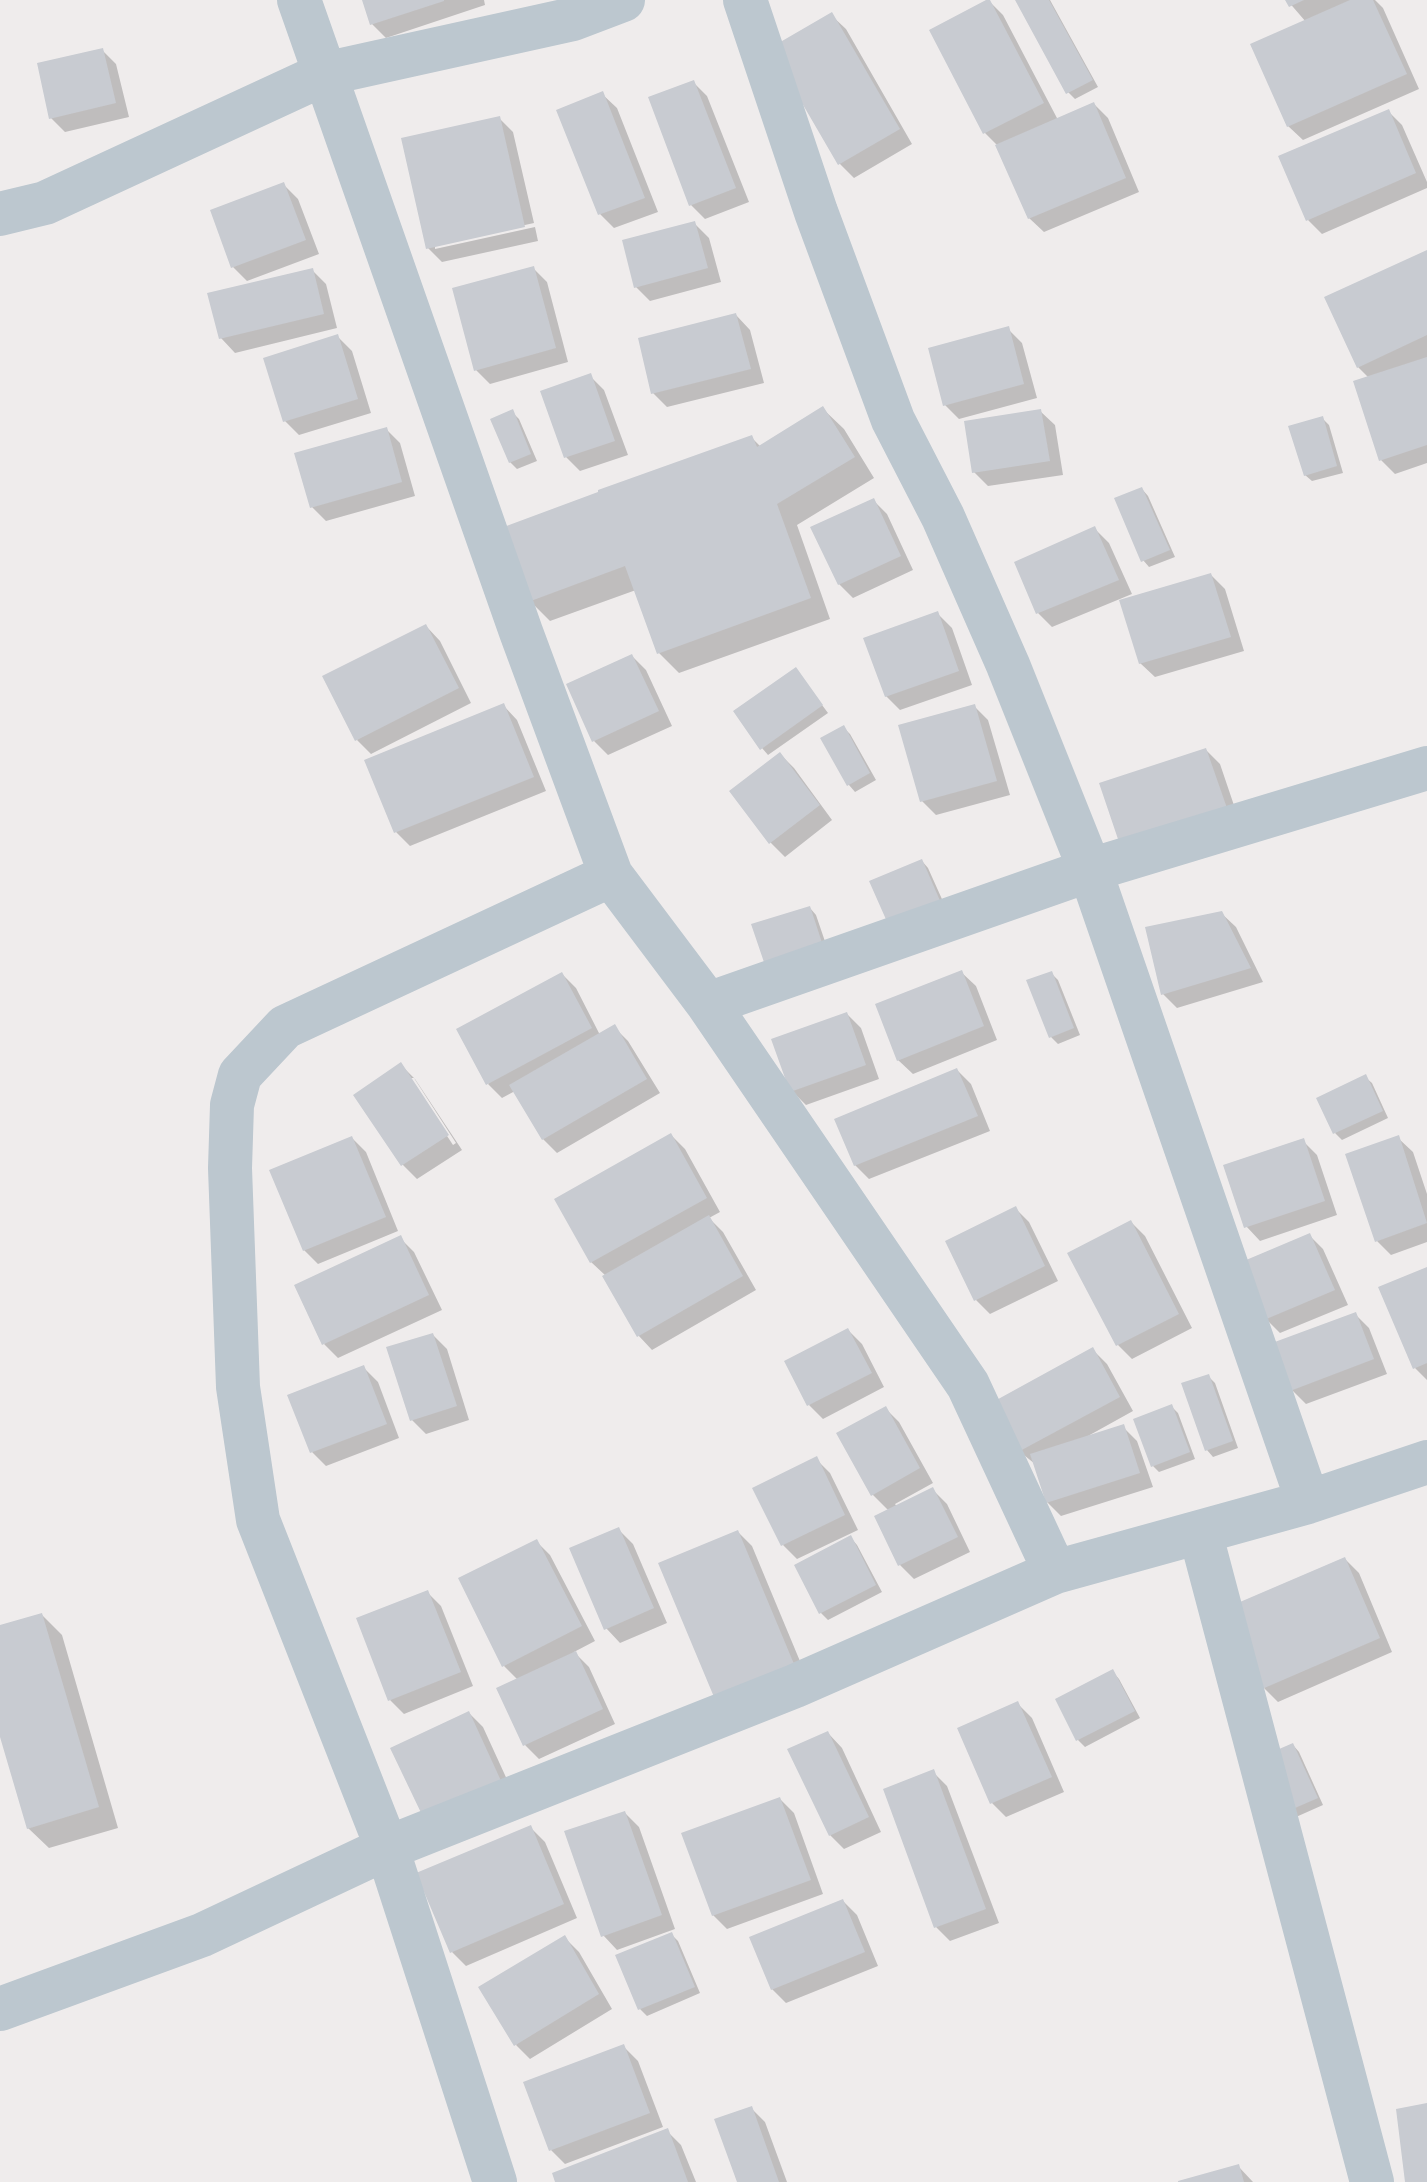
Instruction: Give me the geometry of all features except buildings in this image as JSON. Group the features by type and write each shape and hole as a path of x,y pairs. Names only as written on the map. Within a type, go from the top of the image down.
{"street":[{"path":"299,0 521,632 611,875 708,1004 968,1385 1055,1572"},
{"path":"0,214 45,203 324,74 573,19 623,0"},
{"path":"745,0 816,212 893,420 943,517 1008,665 1090,870 1308,1502"},
{"path":"708,1004 1090,870 1427,768"},
{"path":"495,2182 387,1848 258,1520 238,1387 230,1168 232,1105 240,1075 285,1027 611,875"},
{"path":"0,2009 202,1935 387,1848 795,1686 1055,1572 1308,1502 1427,1462"},
{"path":"1200,1532 1372,2182"}]}
